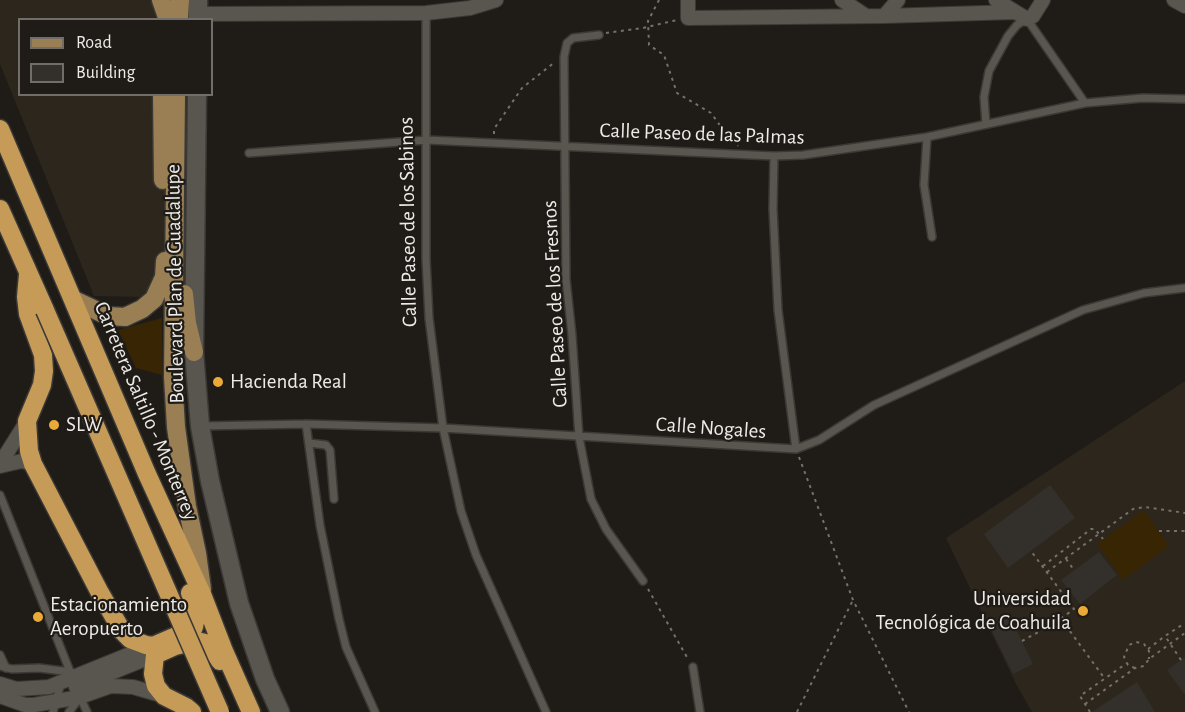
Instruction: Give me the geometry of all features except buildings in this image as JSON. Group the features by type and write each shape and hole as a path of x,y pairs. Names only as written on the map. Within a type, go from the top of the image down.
{"highway":[{"name":"Carretera Saltillo - Monterrey","path":"0,129 251,712"},
{"path":"0,209 220,712"},
{"path":"28,274 26,297 28,314 43,354 44,371 42,385 27,421 29,451 33,464 122,631 130,639 152,650 197,641 209,644 217,653 243,712"},
{"path":"147,474 147,492 153,511 197,611 194,627 152,650"},
{"path":"152,650 154,679 164,696 192,712"}],"main road":[{"path":"161,0 161,18"},
{"path":"161,0 167,18"},
{"path":"179,18 180,0"},
{"name":"Boulevard Plan de Guadalupe","path":"74,300 108,316 125,317 142,309 154,299 160,288 165,265 162,96"},
{"name":"Boulevard Plan de Guadalupe","path":"176,96 173,377 176,427 202,594"},
{"path":"185,96 183,287 187,324 194,352"}],"street":[{"path":"198,11 470,8 495,0"},
{"path":"688,0 688,18 1033,16 1043,0"},
{"path":"842,0 866,16"},
{"path":"884,16 898,0"},
{"path":"996,0 1021,15"},
{"path":"1174,0 1185,6"},
{"name":"Boulevard Plan de Guadalupe","path":"197,96 194,352 200,426 210,481 239,603 265,679 280,712"},
{"path":"0,465 27,421"},
{"path":"0,465 22,462 33,464"},
{"path":"0,684 16,689 33,689 72,683 152,650"},
{"path":"72,683 133,687 164,696"},
{"path":"0,696 30,709 54,706 72,683"}],"lane":[{"name":"Calle Paseo de los Sabinos","path":"427,7 426,260 429,318 443,428 460,511 476,555 546,712"},
{"path":"1021,15 1085,103"},
{"path":"986,124 984,97 989,71 1021,15"},
{"path":"564,55 567,43 573,38 599,34"},
{"name":"Calle Paseo de los Fresnos","path":"564,55 566,279 579,437 591,499 606,529 643,581"},
{"name":"Calle Paseo de las Palmas","path":"249,153 427,140 774,156 852,149 927,137 1085,103 1143,98 1185,99"},
{"path":"927,137 924,185 932,237"},
{"path":"774,156 773,209 778,310 796,449"},
{"name":"Calle Nogales","path":"200,426 306,424 443,428 796,449 819,440 874,405 1083,310 1144,293 1185,288"},
{"path":"306,424 320,525 339,619 346,647 375,712"},
{"path":"309,443 326,445 330,450 334,499"},
{"path":"0,495 72,683 87,712"},
{"path":"0,655 3,667 39,668 72,683"},
{"path":"693,667 700,712"},
{"path":"54,706 72,683"},
{"path":"69,712 72,683"}],"path":[{"path":"659,0 652,10 647,27 649,45 664,55 677,93 711,113 727,135 751,155"},
{"path":"599,34 688,18"},
{"path":"492,143 495,129 522,88 564,55"},
{"path":"796,449 853,600 909,712"},
{"path":"1047,572 1133,509 1139,507 1185,513"},
{"path":"1043,566 1089,530 1095,529 1103,539"},
{"path":"1159,531 1185,531"},
{"path":"1022,642 1074,609 1031,550"},
{"path":"1066,558 1074,570"},
{"path":"643,581 693,667"},
{"path":"797,712 853,600"},
{"path":"1061,619 1105,679"},
{"path":"1148,648 1185,623"},
{"path":"1085,704 1135,668 1144,666 1149,659 1185,633"},
{"path":"1165,636 1181,660"},
{"path":"1135,668 1127,663 1124,652 1129,645 1140,643 1148,648"},
{"path":"1148,648 1149,659"},
{"path":"1090,712 1080,696 1127,663"}],"shaded area":[{"path":"0,0 202,0 202,18 18,18 18,96 201,96 199,298 94,296 0,64"},
{"path":"162,318 162,375 136,368 118,330"},
{"name":"Universidad Tecnológica de Coahuila","path":"1185,381 1185,712 1032,712 1016,684 946,538"},
{"path":"1144,510 1169,546 1123,580 1097,544"}],"place":[{"name":"Hacienda Real","path":"218,382"},
{"name":"SLW","path":"54,425"},
{"name":"Universidad Tecnológica de Coahuila","path":"1083,611"},
{"name":"Estacionamiento Aeropuerto","path":"38,617"}]}
